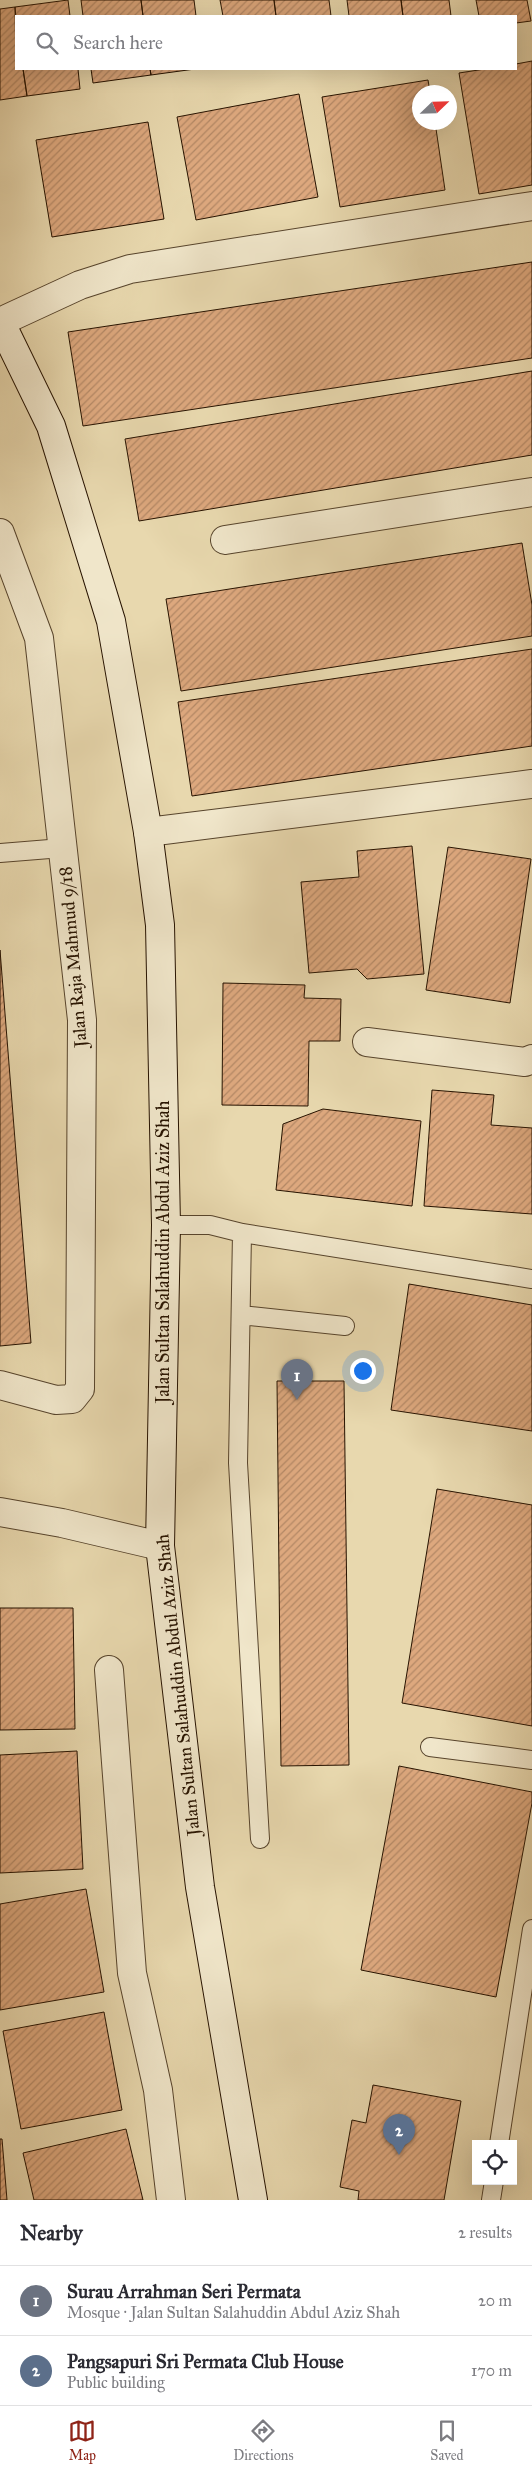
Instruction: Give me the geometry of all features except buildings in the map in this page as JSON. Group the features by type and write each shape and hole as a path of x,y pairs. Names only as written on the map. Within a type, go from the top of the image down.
{"street":[{"path":"0,321 80,285 130,269 532,206"},
{"name":"Jalan Sultan Salahuddin Abdul Aziz Shah","path":"0,321 51,426 111,621 148,832 160,925 166,1225 160,1546 200,1887 254,2200"},
{"path":"225,540 532,492"},
{"name":"Jalan Raja Mahmud 9/18","path":"0,533 39,638 82,1020 80,1389 72,1399 56,1400 0,1384"},
{"path":"148,832 532,784"},
{"path":"367,1042 525,1062 532,1059"},
{"path":"0,1512 62,1523 160,1546"},
{"path":"109,1670 132,1973 158,2090 171,2200"}],"lane":[{"path":"0,853 62,848"},
{"path":"166,1225 210,1225 242,1233 532,1279"},
{"path":"242,1233 238,1463 260,1839"},
{"path":"241,1315 345,1326"},
{"path":"430,1747 532,1760"},
{"path":"500,2140 532,1929"},
{"path":"491,2200 493,2185"}],"place":[{"name":"Surau Arrahman Seri Permata","path":"297,1400"},
{"name":"Pangsapuri Sri Permata Club House","path":"399,2155"}]}
